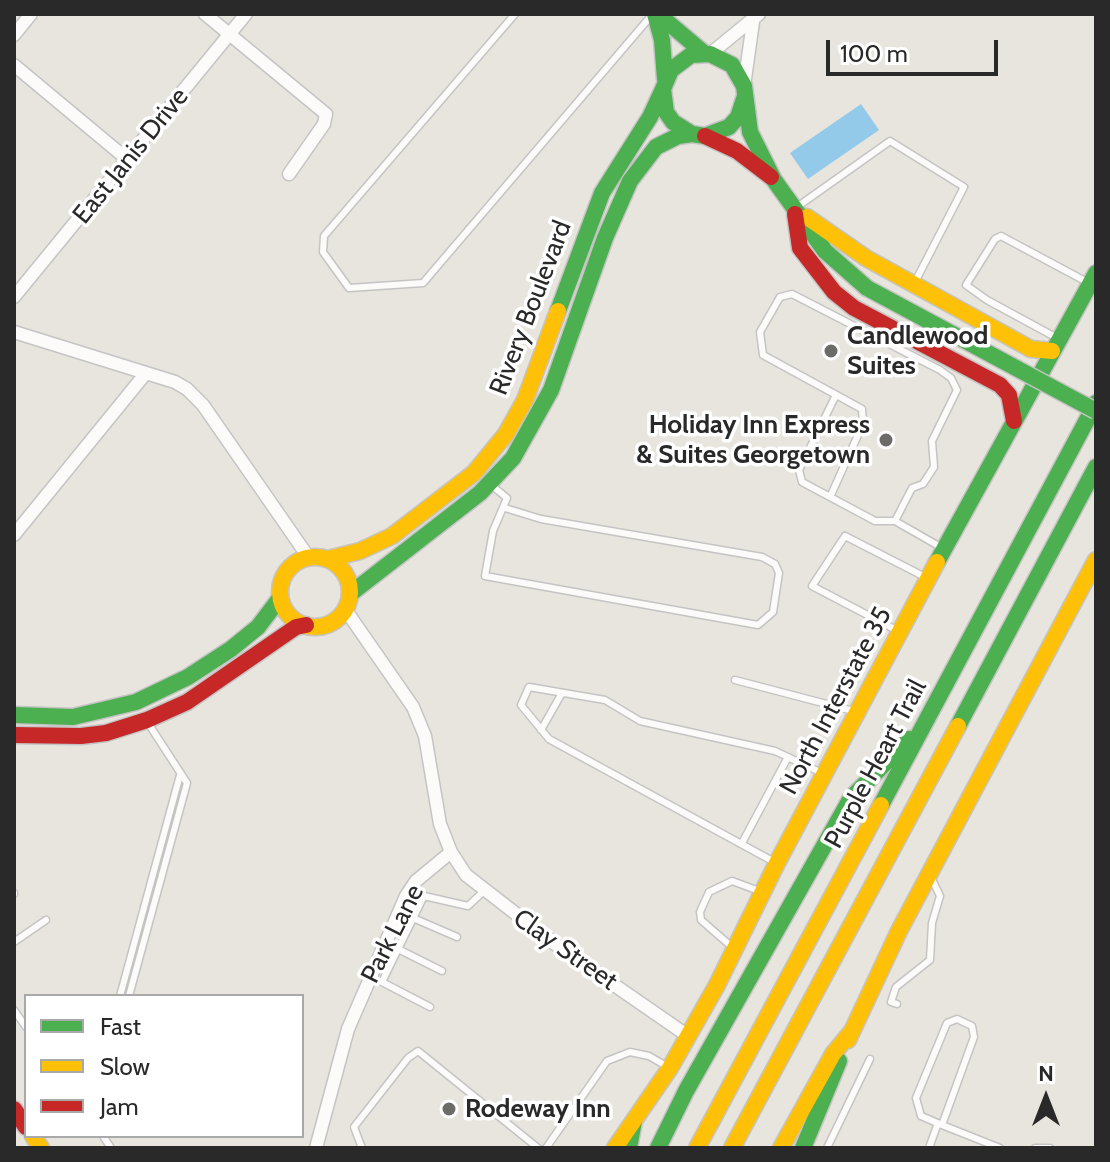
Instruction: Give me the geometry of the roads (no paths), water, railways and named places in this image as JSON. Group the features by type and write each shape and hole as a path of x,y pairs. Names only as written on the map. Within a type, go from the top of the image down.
{"main road":[{"path":"655,14 707,54 732,65 744,91 750,132 774,180 844,271 867,288 1096,411"},
{"path":"655,14 662,40 666,112 673,122 737,151 774,180"},
{"path":"664,85 680,61 707,54"},
{"name":"Rivery Boulevard","path":"328,559 360,551 392,536 474,473 506,434 525,400 602,193 650,117 664,85"},
{"path":"699,135 729,127 738,117 744,91"},
{"name":"Rivery Boulevard","path":"348,602 490,484 527,438 551,390 619,204 646,159 667,140 699,135"},
{"path":"794,208 868,259 1024,345 1056,345"},
{"path":"794,208 800,248 834,292 879,330 1000,385 1009,395 1014,421"},
{"name":"North Interstate 35","path":"615,1148 688,1036 928,578 1093,278"},
{"path":"1000,385 1009,384 1017,375 1024,360 1024,345"},
{"name":"Purple Heart Trail","path":"697,1148 1096,403"},
{"name":"Purple Heart Trail","path":"732,1148 1096,467"},
{"path":"14,715 73,717 136,702 188,677 258,627 280,598 285,573 309,558 328,559 346,576 348,602 325,625 296,627 187,702 147,720 106,733 81,736 14,735"},
{"path":"803,1148 852,1031 930,873 1096,560"},
{"path":"280,598 288,614 306,625"},
{"path":"658,1148 686,1091 851,798 929,718"},
{"path":"781,1148 833,1054 852,1031"},
{"path":"629,1148 634,1121"}],"street":[{"path":"14,35 31,14"},
{"path":"205,14 326,114 324,124 289,174"},
{"name":"East Janis Drive","path":"14,297 246,14"},
{"path":"707,54 756,18"},
{"path":"744,91 756,18"},
{"path":"14,65 128,160"},
{"path":"586,232 605,238"},
{"path":"14,332 175,382 203,405 309,558"},
{"path":"540,356 560,362"},
{"path":"14,535 146,373"},
{"path":"474,473 490,484"},
{"path":"348,602 413,707 425,736 433,793 451,852"},
{"name":"Clay Street","path":"451,852 484,891 688,1036"},
{"name":"Park Lane","path":"316,1148 348,1029 406,896 416,881 451,852"}],"lane":[{"path":"515,14 324,236 323,252 349,288 423,283 655,14"},
{"path":"794,208 890,141 964,187 914,285"},
{"path":"1056,345 966,285 995,239 1001,236 1093,278"},
{"path":"831,495 863,424 862,409 763,355 760,332 780,297 792,294 879,330 951,378 957,390 932,441 934,467 923,484 912,488 895,521"},
{"path":"836,395 799,470 802,482 875,521 895,521 944,549"},
{"path":"490,484 507,498 493,531 485,576 758,625 773,612 779,573 775,564 762,557 541,519 505,508"},
{"path":"900,632 812,586 845,536 928,578"},
{"path":"735,680 857,712"},
{"path":"777,863 549,739 521,705 529,687 605,700 640,721 788,757 824,774"},
{"path":"541,730 562,693"},
{"path":"130,994 187,783 147,720"},
{"path":"742,843 788,757"},
{"path":"121,994 180,775"},
{"path":"154,864 165,868"},
{"path":"897,1004 891,1002 896,987 930,960 932,923 940,896 930,873"},
{"path":"735,950 701,920 700,912 709,892 732,881 763,893"},
{"path":"430,1007 382,982 424,896 468,906 484,891"},
{"path":"413,918 457,937"},
{"path":"14,942 46,920"},
{"path":"134,943 143,945"},
{"path":"398,949 442,971"},
{"path":"929,1148 940,1124 974,1037 972,1026 957,1019 947,1023 916,1098 921,1116 940,1124 1000,1148"},
{"path":"362,1148 354,1127 408,1058 418,1051 538,1148"},
{"path":"546,1148 607,1061 630,1052 649,1056 670,1068"},
{"path":"827,1148 870,1059"},
{"path":"1035,1148 1050,1148"}],"water":[{"path":"861,104 879,130 808,179 790,153"}],"place":[{"name":"Candlewood Suites","path":"831,351"},
{"name":"Holiday Inn Express & Suites Georgetown","path":"886,440"},
{"name":"Rodeway Inn","path":"449,1109"}]}
